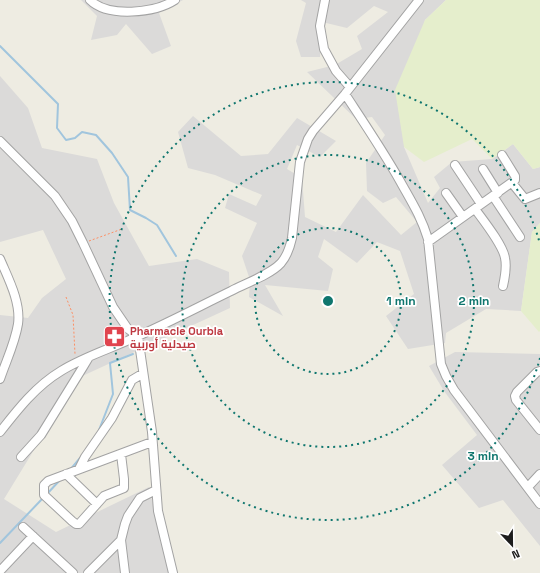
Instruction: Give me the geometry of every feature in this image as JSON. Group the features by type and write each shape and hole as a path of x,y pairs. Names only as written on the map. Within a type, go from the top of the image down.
{"street":[{"path":"90,0 108,10 128,12 133,12 175,0"},
{"path":"326,0 320,26 324,49 336,71 350,87"},
{"path":"0,432 33,392 53,376 76,363 138,336 272,270 281,262 290,246 292,238 300,162 313,130 345,94 419,0"},
{"path":"345,94 369,129 414,204 425,230 428,242 441,364 446,376 454,390 540,504"},
{"path":"0,141 55,196 72,221 113,307 128,329 138,336 152,442 158,511 173,573"},
{"path":"428,242 515,180 515,176 502,155"},
{"path":"455,165 505,256 506,263 503,286"},
{"path":"483,169 495,194 520,237"},
{"path":"512,183 525,199 540,193"},
{"path":"446,193 464,217"},
{"path":"0,259 18,310 18,323 0,379"},
{"path":"21,457 41,435 89,357"},
{"path":"540,371 537,372 517,392 515,396 516,400 540,430"},
{"path":"79,469 85,457 112,418 132,380 142,374"},
{"path":"121,454 124,488 104,496 82,522 76,524 44,495 44,485 48,481 152,442"},
{"path":"66,474 97,504"},
{"path":"528,487 540,474"},
{"path":"125,573 121,540 126,520 140,498 156,490"},
{"path":"23,527 73,573"},
{"path":"0,571 34,536"},
{"path":"88,573 121,540"}],"path":[{"path":"83,243 122,229"},
{"path":"66,297 73,315 76,363"}],"shaded area":[{"path":"81,0 183,0 159,13 171,46 152,54 126,24 117,35 91,40 97,16"},
{"path":"301,0 446,0 425,20 404,147 428,203 440,188 434,177 452,162 492,159 513,144 533,169 540,167 540,223 532,232 521,311 486,309 446,333 445,343 408,349 386,316 414,294 400,251 377,242 357,263 324,239 318,257 333,269 328,291 265,285 283,316 249,297 250,280 242,256 257,223 225,208 229,194 256,206 262,195 215,175 188,168 178,132 193,116 241,156 268,154 297,118 336,141 320,157 297,145 287,169 302,178 305,217 336,232 363,195 401,235 417,222 396,197 383,203 367,191 366,163 385,135 372,117 356,119 307,72 335,65 362,49 357,36 388,12 374,6 347,28 322,22 320,57 301,57 296,41 306,3"},
{"path":"0,76 28,108 42,148 97,159 114,203 149,266 197,259 229,272 230,308 78,378 4,499 56,532 149,487 169,573 0,573 0,315 28,318 42,298 66,279 43,230 0,242"},
{"path":"455,352 540,354 540,546 503,500 479,508 442,465 477,435 444,391 429,366"}],"green space":[{"path":"446,0 540,0 540,167 533,169 513,144 492,159 472,139 424,162 404,147 395,90 425,20"},
{"path":"540,223 539,332 521,311 532,232"}],"waterway":[{"path":"0,46 58,104 57,128 66,140 75,138 82,132 96,135 112,153 128,177 130,210 157,225 176,256"},
{"path":"99,430 113,394 110,363 133,354"},
{"path":"70,470 80,458"},
{"path":"46,495 60,480"},
{"path":"0,543 43,498"}],"place":[{"name":"Pharmacie Ourbia صيدلية أوربية","path":"114,337"}]}
